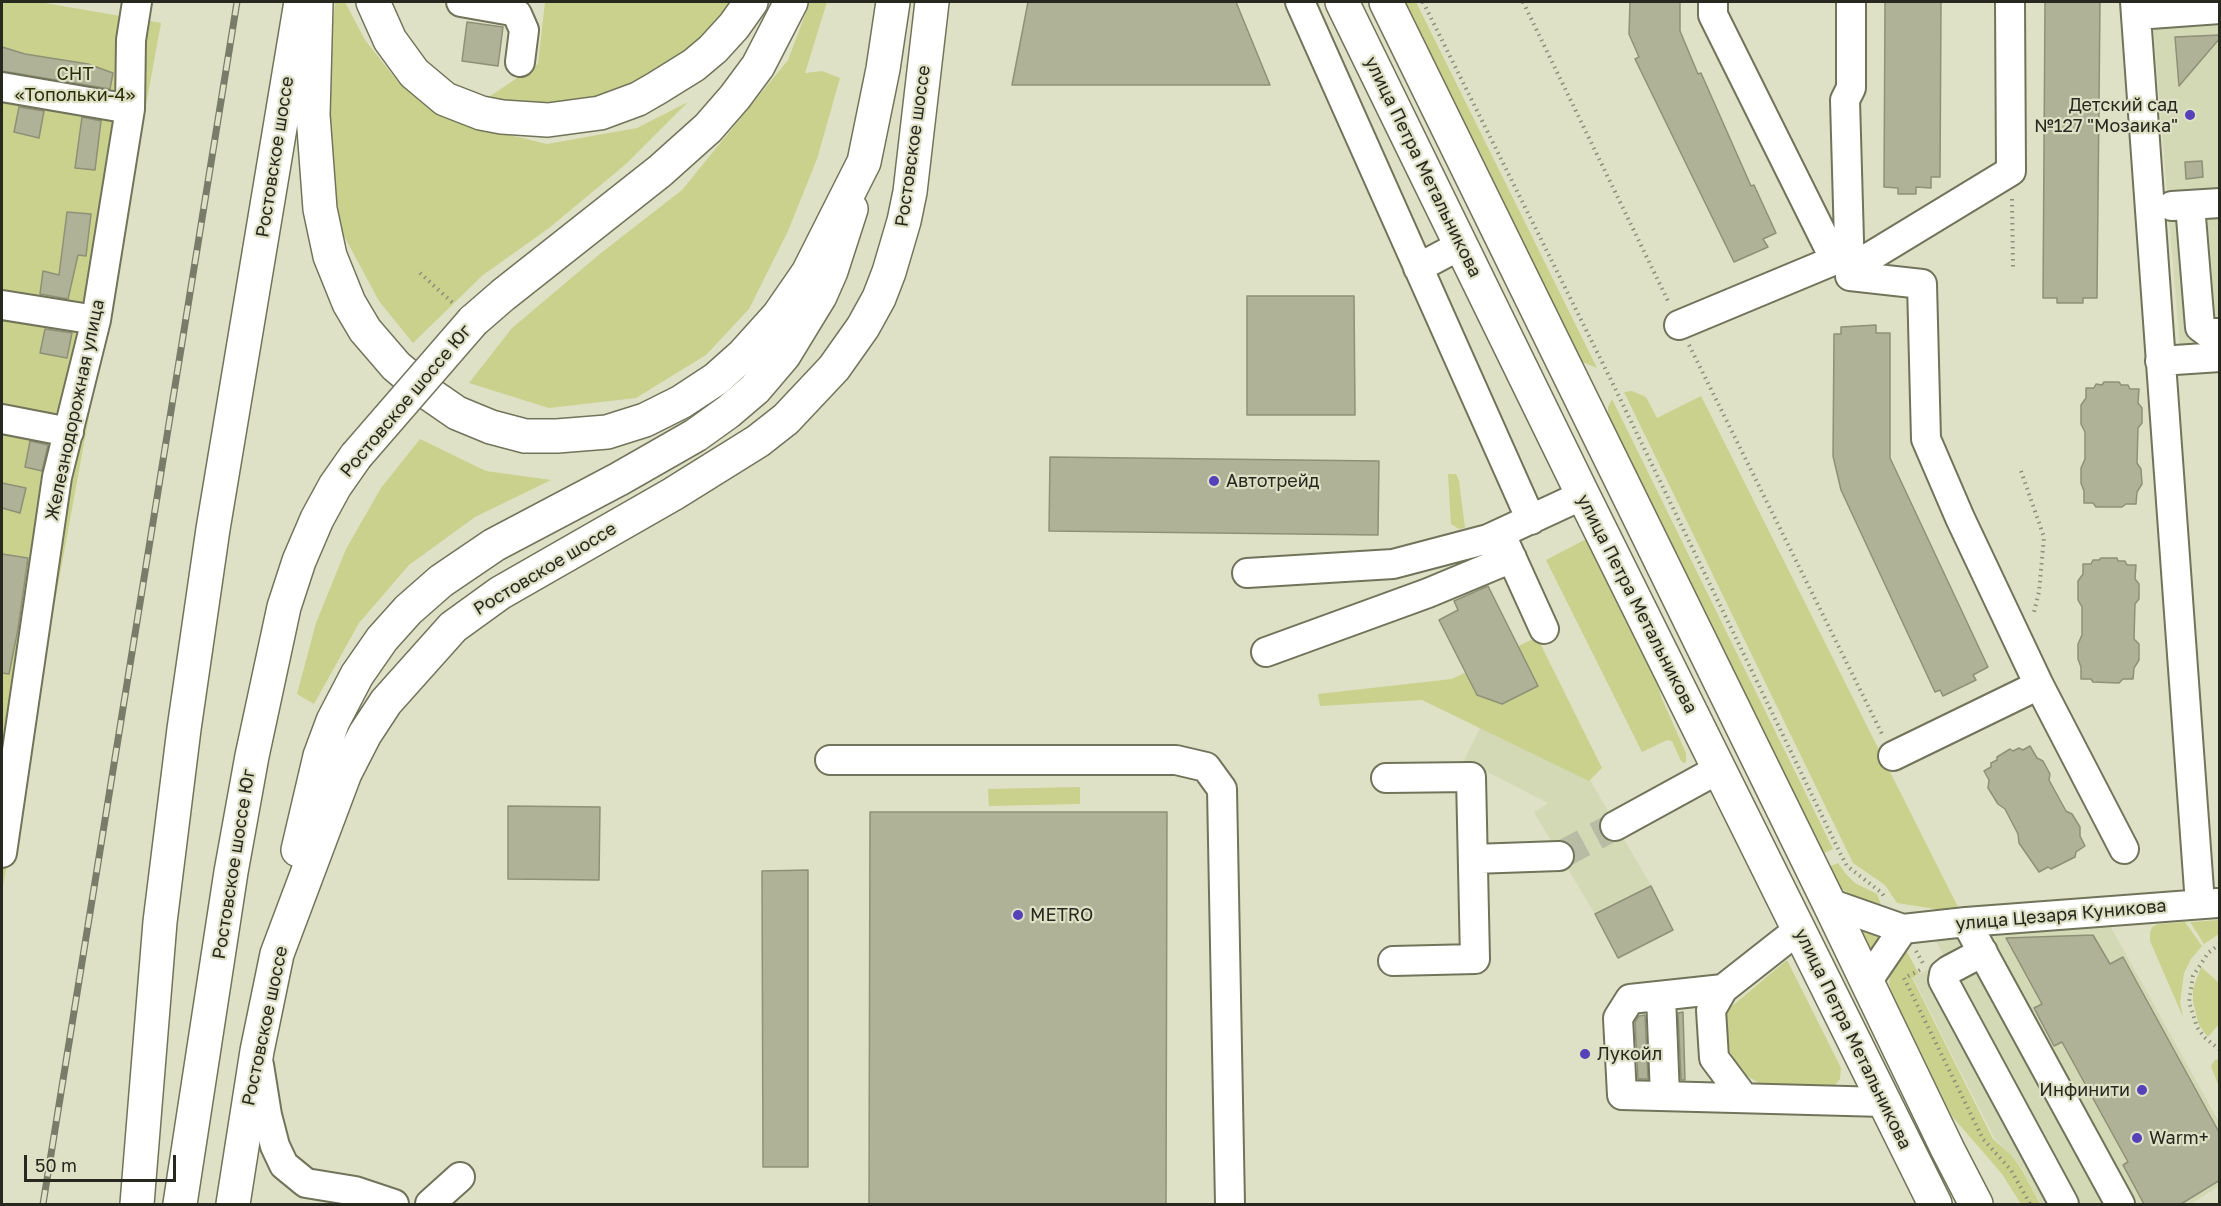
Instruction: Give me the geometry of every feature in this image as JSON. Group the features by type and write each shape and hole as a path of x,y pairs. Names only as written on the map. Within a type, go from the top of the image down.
{"main road":[{"name":"Ростовское шоссе","path":"137,1204 160,922 184,729 213,529 301,2"},
{"path":"316,2 313,84 315,154 320,209 336,276 365,330 396,366 428,393 458,413 490,427 525,436 607,432 645,420 681,402 716,380 779,315 808,273 864,162"},
{"path":"373,2 390,40 414,73 445,99 481,113 548,120 600,113 638,99 657,88 694,65 713,49 734,26 751,2"},
{"name":"Ростовское шоссе Юг","path":"180,1204 231,872 252,756 284,607 299,561 317,519 335,486 356,456 473,321 520,281 634,193 708,128 758,66 791,2"},
{"path":"277,954 307,804 320,756 333,721 357,675 382,639 408,610 441,581 485,551 696,435 755,389 784,355 820,296 837,251 864,162 883,69 893,2"},
{"name":"Ростовское шоссе","path":"232,1204 257,1051 277,954 345,773 365,734 386,702 453,627 500,593 673,494 758,441 786,419 828,376 863,327 890,272 910,192 932,2"},
{"name":"улица Петра Метальникова","path":"1342,2 1583,495 1935,1204"},
{"name":"улица Петра Метальникова","path":"1386,2 1976,1204"}],"street":[{"name":"Железнодорожная улица","path":"2,853 57,477 96,320 130,109 131,39 137,2"},
{"path":"461,2 512,11 517,14 524,30 520,62"},
{"path":"1300,2 1531,520"},
{"path":"1713,2 1713,15 1850,276 1922,284 1926,439 1960,518 2039,685 2124,849"},
{"path":"1842,260 1845,100 1851,88 1851,2"},
{"path":"1679,325 1842,260 1868,258 2011,171 2010,2"},
{"path":"2210,903 2160,361 2136,8 2220,9"},
{"path":"2,87 130,109"},
{"path":"2150,208 2220,203"},
{"path":"2190,205 2200,327 2208,333 2220,333"},
{"path":"1418,268 1461,245"},
{"path":"2,305 96,320"},
{"path":"2160,361 2220,357"},
{"path":"2,419 69,432"},
{"path":"1266,652 1428,593 1506,546 1531,520 1583,495"},
{"path":"1247,573 1393,564 1506,546"},
{"path":"1506,546 1544,629"},
{"path":"1893,756 2039,685"},
{"path":"830,760 1176,760 1206,768 1222,789 1230,1204"},
{"path":"1615,826 1719,770"},
{"path":"1386,778 1470,777 1475,959 1393,962"},
{"path":"1473,859 1559,856"},
{"path":"1829,903 1903,929 1867,982"},
{"name":"улица Цезаря Куникова","path":"1903,929 2210,903"},
{"path":"1966,922 2120,1204"},
{"path":"1744,1098 1714,1058 1711,1010 1723,989 1798,930"},
{"path":"1983,952 1949,970 1944,974 1943,980 2064,1204"},
{"path":"1723,989 1630,999 1618,1018 1622,1095 1884,1102"},
{"path":"1662,996 1665,1096"},
{"path":"257,1051 267,1116 275,1146 284,1165 306,1183 355,1191 394,1204"},
{"path":"430,1204 460,1177"}],"path":[{"path":"1423,2 1611,380 1841,855 1847,866 1882,892 1925,967 1904,978 1983,1139 2011,1170 2030,1204"},
{"path":"1523,2 1679,325 1893,756"},
{"path":"2011,171 2013,268"},
{"path":"420,273 473,321"},
{"path":"2021,471 2044,537 2039,592 2023,651"},
{"path":"2220,944 2208,953 2193,976 2189,1002 2197,1027 2204,1038 2220,1050"}],"shaded area":[{"name":"Детский сад №127 \"Мозаика\"","path":"2219,17 2219,347 2180,349 2153,23"},
{"path":"1481,726 1590,780 1651,886 1595,914 1534,812 1548,803 1464,760"},
{"path":"2108,922 2219,1122 2219,1186 2191,1204 2040,1204 2023,1170 1994,1137 1913,978 1946,960 1936,941 2031,928"}],"green space":[{"name":"СНТ «Топольки-4»","path":"2,2 39,2 161,23 2,891"},
{"path":"335,2 345,2 365,40 399,83 455,122 547,144 637,128 688,102 626,164 549,228 483,275 413,343 379,301 336,221 322,147"},
{"path":"545,2 746,2 632,95 520,106 489,97 538,64"},
{"path":"810,2 827,2 805,73 822,71 840,78 817,159 788,231 749,309 706,355 636,398 549,408 469,383 512,328 601,253 682,190 788,60"},
{"path":"1404,2 1416,2 1597,368 1582,362"},
{"path":"1632,391 1646,397 1657,418 1701,396 1961,913 1897,903 1885,885 1853,863 1624,392"},
{"path":"1612,399 1833,849 1822,854 1608,415 1608,407"},
{"path":"420,439 486,471 551,480 475,517 409,565 359,623 314,704 297,694 316,623 346,549 381,488"},
{"path":"1448,474 1456,474 1459,481 1465,528 1459,529 1451,524"},
{"path":"1592,536 1646,647 1662,699 1686,753 1686,762 1683,763 1680,759 1672,741 1667,740 1642,752 1546,560"},
{"path":"1537,637 1602,768 1589,781 1422,700 1320,706 1318,694 1452,679"},
{"path":"1080,787 1080,804 989,806 988,789"},
{"path":"1838,863 1855,883 1877,894 1883,910 1839,888 1829,867"},
{"path":"2219,920 2219,934 2204,944 2190,922"},
{"path":"2185,922 2202,946 2191,959 2184,973 2180,1002 2183,1017 2150,941 2150,933 2152,927 2158,924"},
{"path":"1857,923 1884,930 1880,945 1870,950"},
{"path":"1907,952 1919,974 1912,978 1993,1139 2010,1154 2022,1170 2040,1204 2021,1204 2002,1174 1951,1115 1889,984 1895,962"},
{"path":"1787,960 1841,1068 1840,1079 1835,1085 1762,1085 1741,1072 1727,1046 1725,1012"},
{"path":"2201,967 2219,983 2219,1024 2208,1037 2199,1025 2193,1002 2193,989"},
{"path":"2220,1059 2219,1087 2211,1066 2215,1060"}],"building":[{"path":"1028,2 1236,2 1270,85 1012,85"},
{"path":"1630,2 1680,2 1680,31 1751,186 1754,185 1776,233 1763,239 1768,247 1734,262 1635,59 1639,57 1629,34"},
{"path":"1885,2 1941,2 1940,177 1931,177 1931,188 1916,187 1916,194 1898,194 1898,188 1884,187"},
{"path":"2045,2 2100,2 2097,298 2083,298 2083,303 2057,303 2057,298 2043,298"},
{"path":"467,22 503,27 498,66 462,61"},
{"path":"2220,35 2220,38 2179,86 2175,37"},
{"path":"2,47 25,54 88,64 113,73 110,89 2,71"},
{"path":"19,107 44,111 39,138 14,132"},
{"path":"82,117 101,121 95,170 75,168"},
{"path":"2202,161 2203,177 2186,179 2185,162"},
{"path":"67,212 91,214 86,256 78,255 68,299 40,294 43,271 59,275"},
{"path":"1247,296 1354,296 1355,415 1247,415"},
{"path":"1876,325 1876,333 1890,333 1890,458 1988,667 1973,675 1976,680 1943,696 1940,690 1935,692 1841,490 1833,456 1834,334 1841,334 1841,327"},
{"path":"45,329 72,333 67,358 40,353"},
{"path":"2104,382 2119,382 2121,385 2128,385 2130,389 2139,389 2138,403 2142,408 2142,423 2138,428 2137,463 2141,469 2142,484 2137,492 2136,504 2126,504 2122,507 2096,507 2093,503 2084,503 2081,483 2081,468 2085,459 2085,432 2081,424 2081,405 2086,398 2086,388 2094,388 2096,384 2102,385"},
{"path":"30,441 48,445 42,471 25,467"},
{"name":"Автотрейд","path":"1050,457 1379,461 1378,535 1049,531"},
{"path":"2,483 26,488 20,513 2,508"},
{"path":"2,554 28,558 9,674 2,673"},
{"path":"2117,558 2118,561 2125,561 2127,565 2136,565 2135,579 2139,584 2139,599 2135,604 2134,639 2139,644 2139,660 2134,668 2133,679 2123,679 2119,683 2081,679 2078,659 2078,644 2082,635 2082,607 2078,600 2078,581 2083,574 2083,564 2091,564 2093,560"},
{"path":"1488,586 1538,686 1502,704 1477,695 1439,620 1458,610 1454,601"},
{"path":"2030,746 2037,758 2043,761 2050,774 2049,780 2066,811 2072,814 2080,827 2080,836 2085,846 2076,852 2075,857 2051,869 2048,867 2039,872 2019,843 2018,834 2005,809 1998,804 1988,788 1989,780 1984,771 1991,767 1991,763 1997,760 1997,757 2010,749 2023,750"},
{"path":"508,806 600,807 599,880 508,879"},
{"name":"METRO","path":"870,812 1167,812 1166,1204 869,1204"},
{"path":"808,870 808,1167 763,1167 762,871"},
{"path":"1651,886 1673,930 1618,958 1595,914"},
{"name":"Инфинити","path":"2093,935 2110,964 2123,957 2220,1134 2220,1180 2181,1204 2144,1204 2123,1165 2128,1162 2062,1042 2054,1046 2034,1008 2042,1004 2006,938"},
{"path":"1683,1012 1685,1080 1681,1080 1678,1013"},
{"path":"1645,1015 1648,1079 1638,1079 1635,1022 1639,1016"}],"tunnel":[{"path":"1559,856 1615,826"}],"railway":[{"path":"43,1204 237,2"}],"place":[{"name":"Детский сад №127 \"Мозаика\"","path":"2190,115"},
{"name":"Автотрейд","path":"1214,481"},
{"name":"METRO","path":"1018,915"},
{"name":"Лукойл","path":"1585,1054"},
{"name":"Инфинити","path":"2142,1090"},
{"name":"Warm+","path":"2137,1138"}]}
